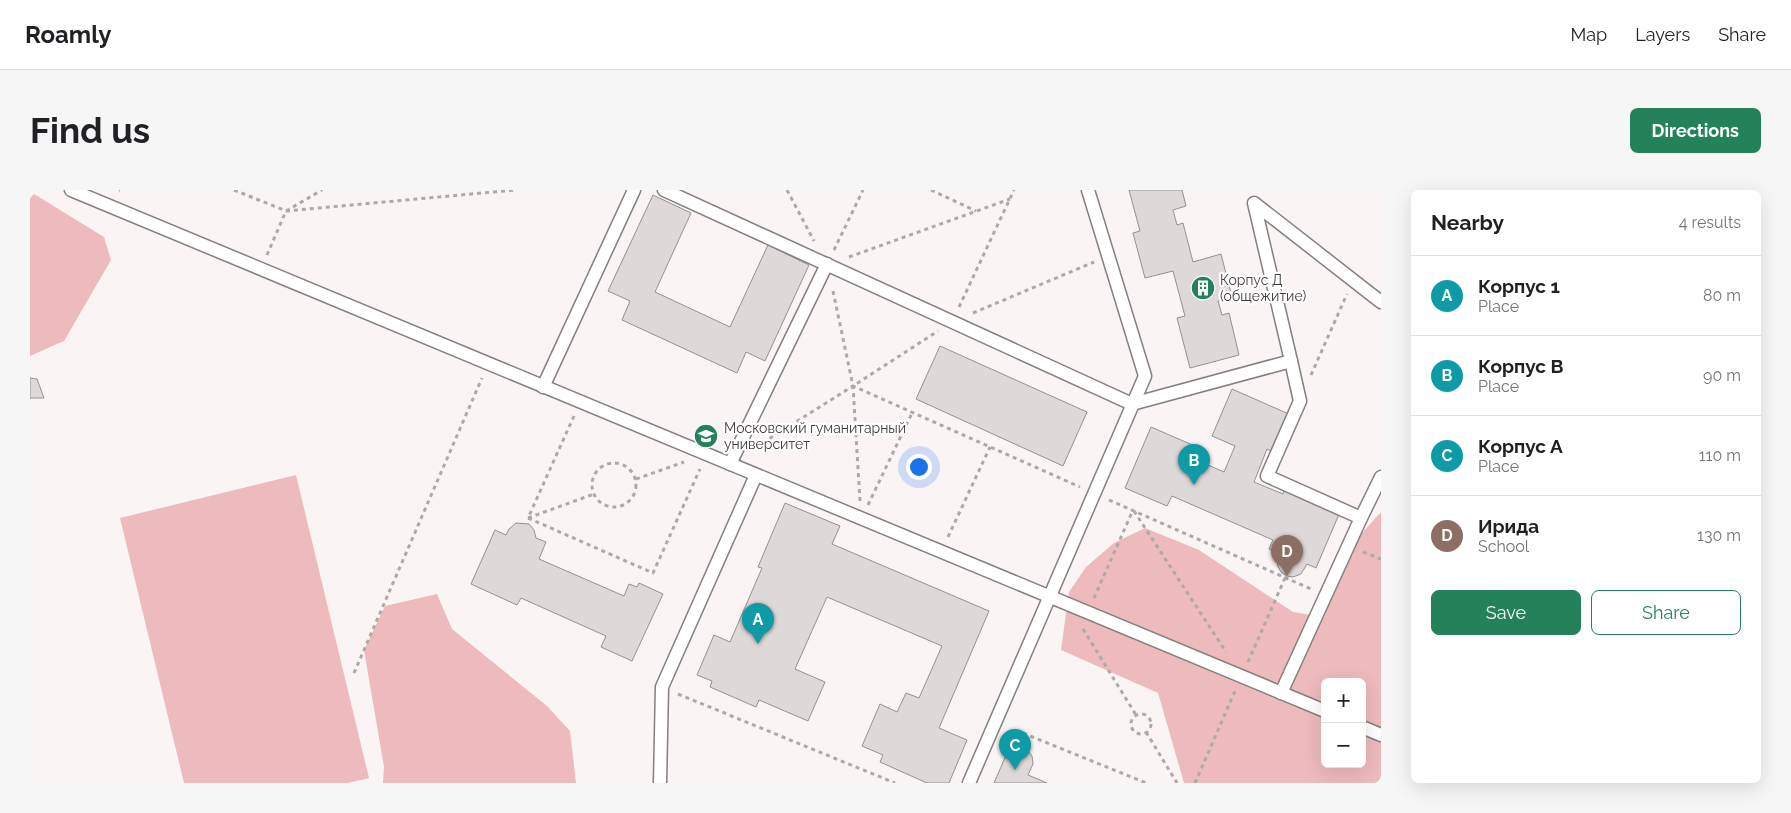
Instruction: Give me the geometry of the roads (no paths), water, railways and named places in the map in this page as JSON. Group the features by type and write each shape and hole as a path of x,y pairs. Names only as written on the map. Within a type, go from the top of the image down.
{"lane":[{"path":"71,190 1321,709"},
{"path":"544,386 634,190"},
{"path":"664,190 1132,404 1291,360"},
{"path":"969,783 1145,376 1088,190"},
{"path":"1361,518 1268,476 1300,401 1254,202 1381,302"},
{"path":"730,464 827,264"},
{"path":"660,783 662,688 756,475"},
{"path":"1281,693 1381,476"},
{"path":"1366,729 1381,735"}],"place":[{"name":"Корпус Д (общежитие)","path":"1203,288"},
{"name":"Московский гуманитарный университет","path":"706,436"},
{"name":"Корпус В","path":"1194,485"},
{"name":"Ирида","path":"1287,576"},
{"name":"Корпус 1","path":"758,644"},
{"name":"Корпус А","path":"1015,770"}]}
